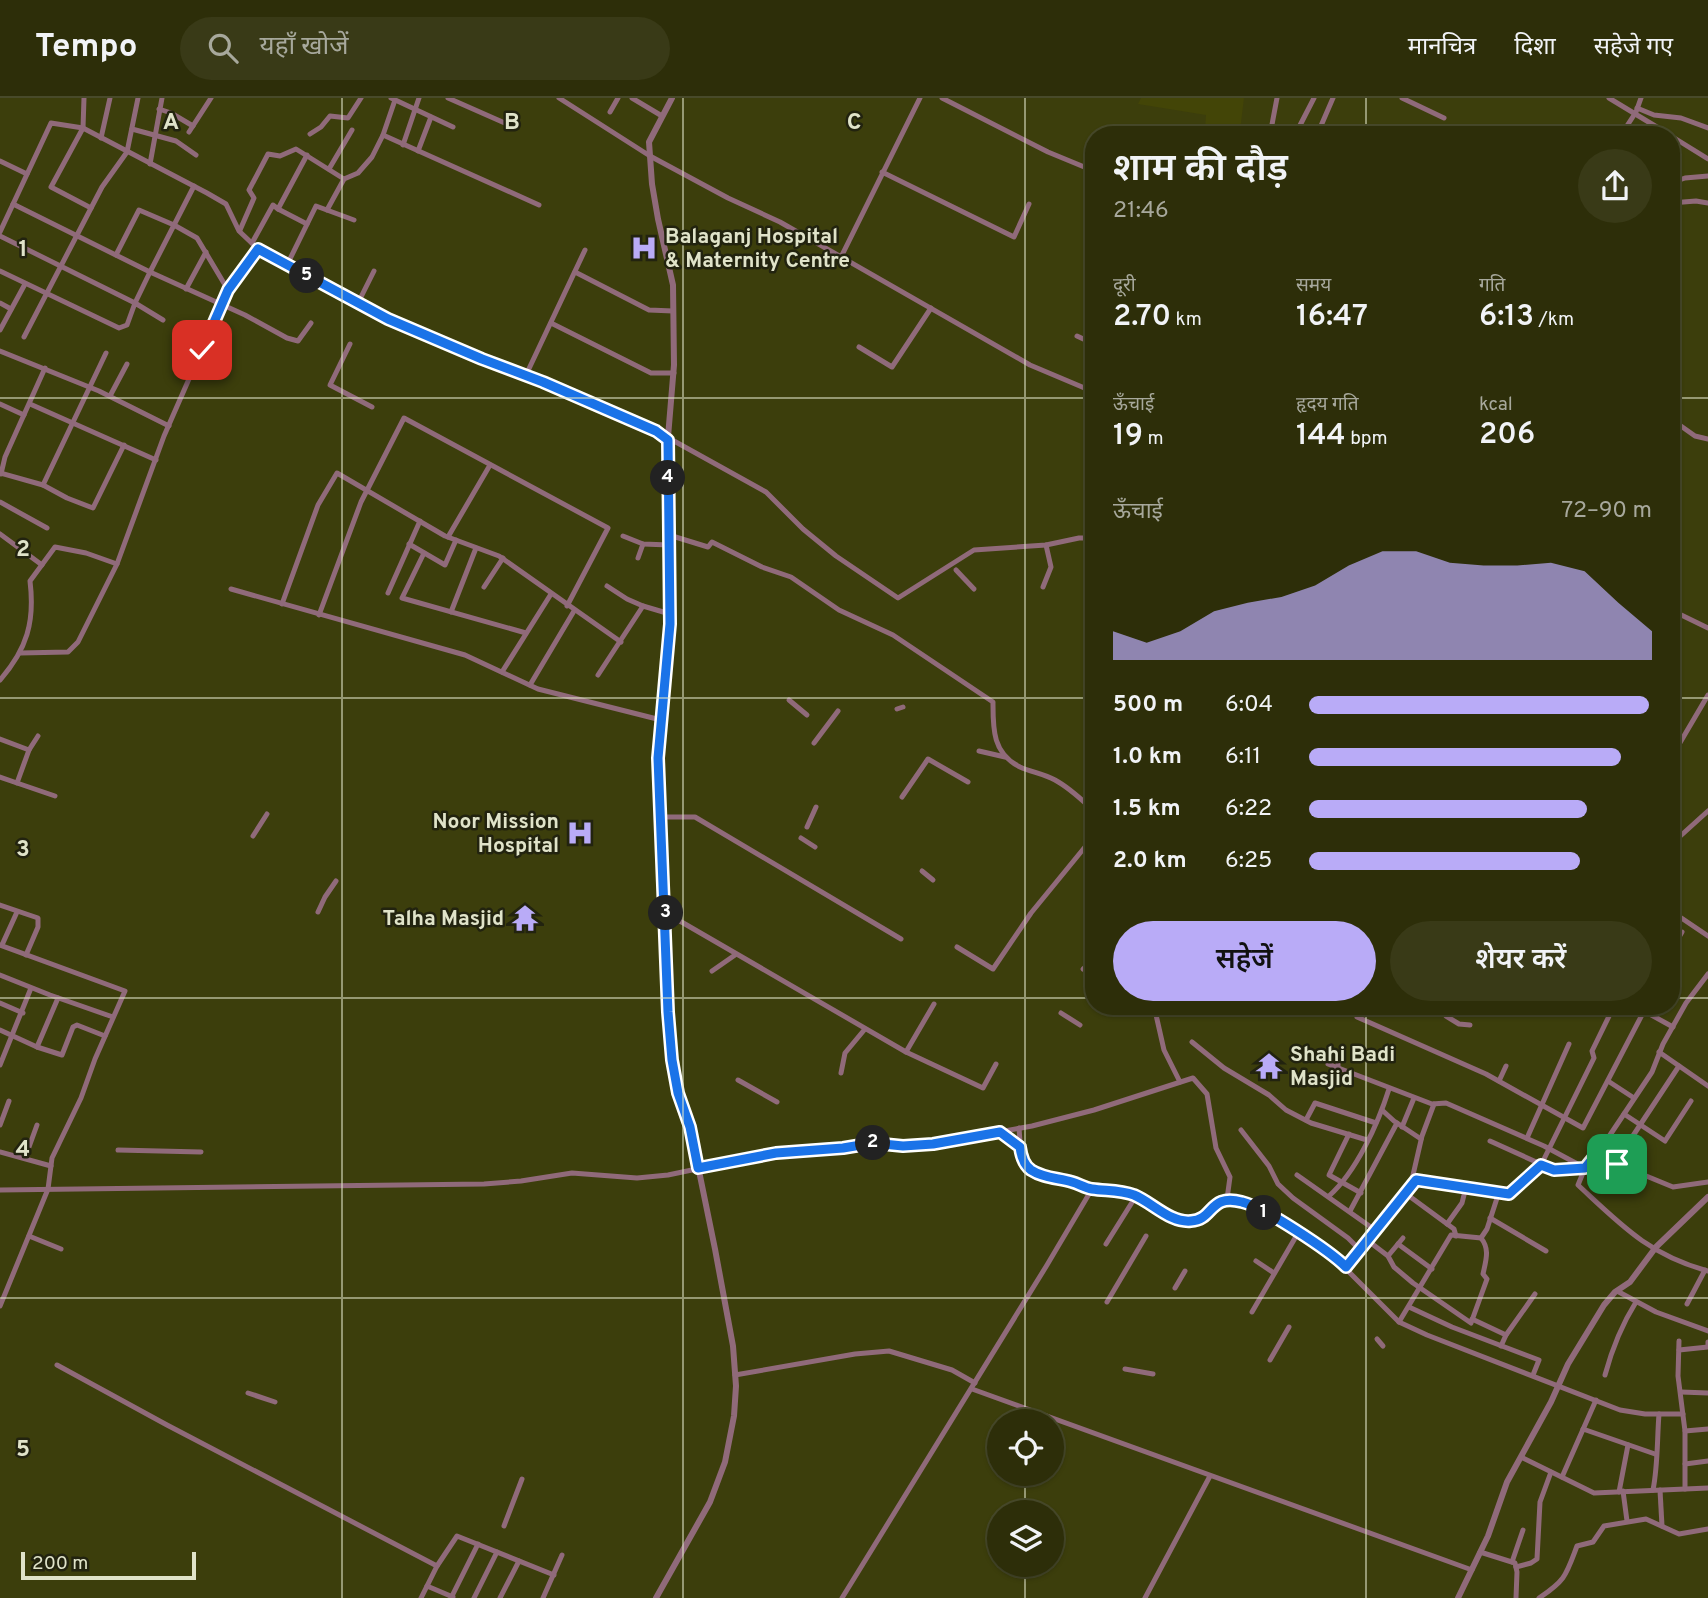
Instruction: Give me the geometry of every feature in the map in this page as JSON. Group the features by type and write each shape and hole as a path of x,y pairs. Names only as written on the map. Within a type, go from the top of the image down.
{"street":[{"path":"84,98 83,128 51,187 91,208"},
{"path":"101,138 110,98"},
{"path":"24,337 102,187 127,152 138,98"},
{"path":"150,164 162,98"},
{"path":"189,132 211,98"},
{"path":"310,134 321,127 330,116 348,118 361,98"},
{"path":"404,145 419,98"},
{"path":"448,98 507,124"},
{"path":"559,98 650,156 728,198 780,222 1030,365 1085,388"},
{"path":"610,112 618,98"},
{"path":"632,98 662,116"},
{"path":"656,1598 710,1502 723,1465 734,1416 735,1375 733,1346 690,1127 678,1093 672,1060 660,817 658,758 670,614 668,440 674,373 673,285 658,219 649,142 672,98"},
{"path":"841,257 920,98"},
{"path":"942,98 1038,147 1085,167"},
{"path":"1272,126 1277,98"},
{"path":"1300,126 1314,98"},
{"path":"1321,126 1333,98"},
{"path":"1402,98 1444,118"},
{"path":"1609,98 1637,110 1681,118 1708,128"},
{"path":"1627,126 1641,98"},
{"path":"327,210 344,179 358,173 372,157 382,137 393,99 453,127"},
{"path":"159,109 193,126"},
{"path":"1637,110 1658,126"},
{"path":"418,151 431,117"},
{"path":"163,320 0,234 51,123 83,128 226,204 239,231 258,249 388,319 656,431 765,492 803,530 898,598 974,550 1046,545 1085,538"},
{"path":"132,129 176,141 196,155"},
{"path":"330,169 352,130"},
{"path":"373,134 539,205"},
{"path":"1680,141 1708,159"},
{"path":"239,231 254,198 249,190 268,154 280,156 296,149 344,179"},
{"path":"278,209 307,155"},
{"path":"0,161 27,174"},
{"path":"883,172 1014,237 1029,204"},
{"path":"1680,180 1708,176"},
{"path":"0,271 119,328 127,324 194,186"},
{"path":"1680,202 1708,203"},
{"path":"13,204 221,306 245,315 287,338 298,341 310,323"},
{"path":"252,243 273,205 307,224"},
{"path":"287,265 316,206 354,220"},
{"path":"116,255 139,210 197,238 228,290"},
{"path":"20,653 68,652 78,642 117,564 169,426 228,290 258,249"},
{"path":"526,376 586,250"},
{"path":"186,289 206,252"},
{"path":"358,303 374,271"},
{"path":"575,272 649,310 673,311"},
{"path":"0,330 24,284"},
{"path":"0,303 11,309"},
{"path":"859,347 892,367 931,308"},
{"path":"551,323 651,373 674,373"},
{"path":"1077,336 1085,340"},
{"path":"350,344 330,385 372,407"},
{"path":"0,351 110,396 169,426"},
{"path":"43,485 106,353"},
{"path":"110,396 127,364"},
{"path":"45,368 0,473 43,485 93,508 124,445"},
{"path":"0,404 23,415"},
{"path":"30,404 156,460"},
{"path":"319,615 367,491 404,418 608,528 567,606"},
{"path":"1680,425 1695,436 1708,439"},
{"path":"448,537 490,465"},
{"path":"282,604 318,505 337,473 448,537 503,558 621,642"},
{"path":"0,502 47,528"},
{"path":"388,593 420,521"},
{"path":"0,534 42,565"},
{"path":"669,535 708,547 712,542 762,567 791,577 839,610 893,635 993,702 995,742 1005,757 1019,767 1054,780 1085,803"},
{"path":"623,536 643,544 669,545"},
{"path":"409,544 445,565 456,540"},
{"path":"638,558 643,544"},
{"path":"1043,587 1051,567 1046,545"},
{"path":"0,680 14,664 29,632 33,606 30,581 55,547 86,553 117,564"},
{"path":"451,612 476,548"},
{"path":"424,553 402,598 526,634"},
{"path":"484,587 503,558"},
{"path":"956,570 974,589"},
{"path":"607,586 627,599 670,614"},
{"path":"231,589 465,655 530,685 661,719"},
{"path":"502,672 551,594"},
{"path":"598,675 643,606"},
{"path":"530,685 574,611"},
{"path":"1680,614 1708,628"},
{"path":"1680,743 1708,695"},
{"path":"789,700 807,715"},
{"path":"814,743 838,711"},
{"path":"17,783 29,750 38,736"},
{"path":"0,740 29,750"},
{"path":"979,751 1005,757"},
{"path":"902,797 928,759 968,782"},
{"path":"0,777 55,796"},
{"path":"807,827 816,807"},
{"path":"1680,837 1708,811"},
{"path":"253,836 267,814"},
{"path":"660,817 695,817 901,939"},
{"path":"1699,821 1708,825"},
{"path":"801,838 815,847"},
{"path":"957,947 993,969 1031,913 1085,847"},
{"path":"922,871 933,880"},
{"path":"318,912 337,881"},
{"path":"0,905 34,915 39,920 26,955"},
{"path":"0,1306 48,1189 52,1158 81,1098 125,991 1,945 17,912"},
{"path":"666,913 906,1052 983,1088 996,1064"},
{"path":"1680,917 1708,936"},
{"path":"712,971 735,955"},
{"path":"1687,1304 1707,1271 1680,1263 1630,1233 1578,1185 1585,1168 1652,1072 1659,1052 1673,1027 1708,974"},
{"path":"0,975 113,1017"},
{"path":"0,1065 32,988"},
{"path":"37,1047 58,998"},
{"path":"0,1003 23,1013"},
{"path":"906,1052 934,1004"},
{"path":"1061,1013 1080,1025"},
{"path":"1156,1015 1164,1050 1180,1082"},
{"path":"1416,1180 1509,1194 1541,1165 1550,1149 1594,1058 1592,1051 1610,1015"},
{"path":"1357,1017 1499,1081 1583,1128 1608,1081 1636,1015"},
{"path":"1652,1015 1673,1027"},
{"path":"1446,1016 1459,1024 1470,1025"},
{"path":"0,1030 62,1055 73,1027 77,1025 105,1036"},
{"path":"841,1073 845,1053 865,1029"},
{"path":"1192,1042 1224,1069 1269,1096 1286,1110 1306,1120 1367,1140"},
{"path":"1527,1138 1569,1044"},
{"path":"1338,1068 1341,1052"},
{"path":"1659,1052 1708,1086"},
{"path":"1328,1064 1414,1098 1434,1104 1446,1103 1527,1138 1585,1168"},
{"path":"1499,1081 1506,1066"},
{"path":"1615,1163 1679,1066"},
{"path":"0,1197 1,1190 484,1184 572,1173 637,1178 668,1175 787,1152 873,1143 903,1146 933,1144 1000,1132 1094,1110 1193,1077 1207,1094 1216,1148 1230,1177 1227,1199"},
{"path":"738,1080 777,1102"},
{"path":"1608,1081 1634,1098"},
{"path":"1329,1196 1344,1183 1376,1123 1389,1089"},
{"path":"1350,1211 1414,1098"},
{"path":"0,1125 9,1101"},
{"path":"1624,1114 1665,1140 1690,1101"},
{"path":"1306,1120 1315,1103 1376,1123"},
{"path":"1416,1180 1413,1175 1421,1139 1434,1104"},
{"path":"1382,1110 1421,1139"},
{"path":"25,1158 37,1125"},
{"path":"1018,1128 1021,1155 1028,1168 1042,1175 1092,1189 1114,1189 1136,1196 1175,1220 1189,1222 1198,1220 1219,1202 1227,1199 1245,1202 1329,1252 1399,1322 1620,1410 1683,1414"},
{"path":"1241,1130 1269,1166 1278,1184 1360,1250"},
{"path":"1000,1132 1020,1147"},
{"path":"1349,1134 1329,1175 1361,1193"},
{"path":"1490,1141 1554,1170 1585,1168"},
{"path":"118,1150 201,1152"},
{"path":"0,1152 51,1166"},
{"path":"1598,1152 1615,1163 1673,1187 1708,1182"},
{"path":"1297,1175 1375,1230"},
{"path":"1346,1267 1416,1180"},
{"path":"1447,1224 1462,1203 1466,1187"},
{"path":"842,1598 1092,1189"},
{"path":"1481,1238 1499,1192"},
{"path":"1405,1193 1454,1229 1457,1236"},
{"path":"1106,1244 1136,1196"},
{"path":"1458,1598 1480,1552 1507,1482 1568,1364 1604,1305 1630,1282 1655,1249 1708,1197"},
{"path":"1490,1218 1546,1251"},
{"path":"1189,1222 1197,1229"},
{"path":"1252,1312 1298,1233"},
{"path":"1367,1240 1388,1256 1394,1267 1421,1289 1471,1322 1487,1279 1483,1274 1487,1245 1481,1238 1451,1235 1421,1289 1399,1322"},
{"path":"29,1236 61,1249"},
{"path":"1107,1301 1146,1237"},
{"path":"1388,1256 1403,1238"},
{"path":"1398,1244 1432,1269"},
{"path":"1256,1261 1274,1273"},
{"path":"1175,1288 1185,1271"},
{"path":"1617,1291 1636,1302 1708,1331"},
{"path":"1501,1346 1535,1294"},
{"path":"1605,1376 1612,1347 1636,1302"},
{"path":"1409,1307 1538,1360 1533,1375"},
{"path":"1472,1319 1506,1335"},
{"path":"1270,1360 1289,1326"},
{"path":"1377,1339 1383,1346"},
{"path":"1679,1341 1678,1376 1685,1431 1685,1489"},
{"path":"1679,1350 1708,1347 1708,1342"},
{"path":"735,1375 855,1354 889,1351 952,1370 973,1386 1210,1476 1472,1570"},
{"path":"57,1365 437,1566"},
{"path":"1125,1369 1153,1374"},
{"path":"1681,1392 1708,1393"},
{"path":"248,1394 275,1402"},
{"path":"1562,1477 1596,1400"},
{"path":"1659,1414 1655,1454 1662,1526"},
{"path":"1583,1429 1655,1454"},
{"path":"1685,1431 1708,1429"},
{"path":"1627,1521 1621,1492 1628,1445"},
{"path":"1521,1457 1594,1493 1708,1488"},
{"path":"1685,1464 1708,1461"},
{"path":"1480,1552 1514,1564 1531,1563 1537,1559 1540,1502 1552,1472"},
{"path":"1145,1598 1210,1476"},
{"path":"504,1526 523,1479"},
{"path":"1539,1598 1566,1577 1577,1546 1593,1542 1604,1527 1646,1519 1679,1534 1708,1529"},
{"path":"1516,1598 1514,1564 1523,1530"},
{"path":"421,1598 437,1566 457,1536 554,1575"},
{"path":"427,1586 452,1598 478,1544"},
{"path":"474,1598 497,1552"},
{"path":"543,1598 562,1555"},
{"path":"500,1598 519,1561"}],"shaded area":[{"path":"1141,98 1244,98 1241,126 1205,126 1206,115 1138,104"}],"place":[{"name":"Balaganj Hospital & Maternity Centre","path":"644,248"},
{"name":"Noor Mission Hospital","path":"580,833"},
{"name":"Talha Masjid","path":"525,918"},
{"name":"Shahi Badi Masjid","path":"1269,1066"}],"route":[{"path":"202,350 228,290 258,249 388,319 550,385 656,431 668,440 670,624 658,758 668,1012 678,1093 690,1127 698,1168 776,1153 873,1143 903,1146 933,1144 1000,1132 1020,1147 1028,1168 1042,1175 1092,1189 1114,1189 1136,1196 1175,1220 1189,1222 1198,1220 1219,1202 1227,1199 1245,1202 1329,1252 1346,1267 1416,1180 1509,1194 1541,1165 1554,1170 1585,1168 1598,1152 1617,1164"}]}
